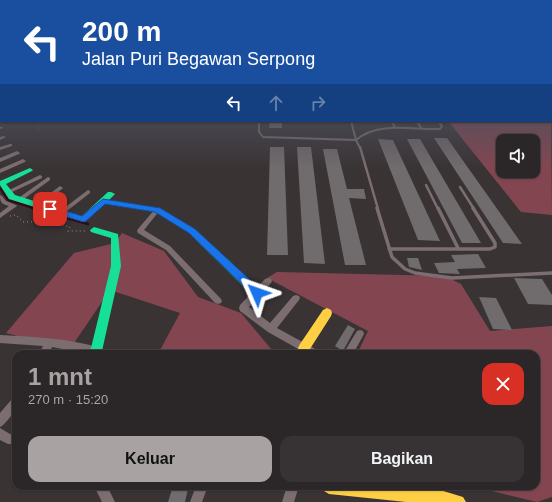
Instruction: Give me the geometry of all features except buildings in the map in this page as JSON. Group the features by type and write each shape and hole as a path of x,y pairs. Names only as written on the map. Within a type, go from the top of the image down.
{"street":[{"path":"0,149 10,145"},
{"path":"0,160 17,153"},
{"path":"0,171 23,161"},
{"path":"18,202 8,192 2,183 30,170"},
{"path":"8,192 40,177"},
{"path":"0,216 48,179"},
{"path":"38,205 60,188"},
{"path":"61,213 88,192"},
{"path":"0,197 4,202 18,202 38,205 84,219 111,194"},
{"path":"103,202 157,210 192,231 257,293"},
{"path":"157,210 140,231 168,248 218,301"},
{"path":"94,230 115,236 115,259 109,300 98,350"},
{"path":"268,281 243,308 271,329 308,350"},
{"path":"271,329 296,298"},
{"path":"304,348 327,313"},
{"path":"350,350 360,334"},
{"path":"0,339 49,342 84,350"},
{"path":"46,350 49,342"},
{"path":"0,422 12,407"},
{"path":"0,433 8,439 12,439"},
{"path":"102,490 109,502"},
{"path":"196,502 200,490"},
{"path":"288,502 292,490"},
{"path":"366,490 440,498 458,502"}],"lane":[{"path":"259,122 258,132 263,137 356,140"},
{"path":"351,122 356,140 359,143 389,249 392,257 405,269 415,273 452,278 552,273"},
{"path":"392,122 395,128"},
{"path":"418,122 421,128"},
{"path":"356,140 360,135 366,132 395,128 440,129 442,126 439,122"},
{"path":"426,185 458,248"},
{"path":"389,249 490,249 495,247 495,243 460,187"}],"path":[{"path":"37,122 38,128 41,132"},
{"path":"8,216 16,215 23,222 48,221 70,227 68,231 94,230"}],"shaded area":[{"path":"449,122 551,122 552,215 521,212"},
{"path":"122,233 164,251 198,297 241,313 271,349 274,350 160,350 180,313 110,290 70,349 6,333 74,253 115,243"},
{"path":"277,272 445,276 461,284 490,331 552,326 552,497 537,502 488,490 540,490 540,350 359,350 368,331 267,278"}],"waterway":[{"path":"0,188 8,200 36,209"},
{"path":"32,208 88,224"}],"traffic: fast":[{"path":"30,170 2,183 12,197 83,219 111,194"},
{"path":"103,201 157,210 192,231 257,293"},
{"path":"94,230 115,236 116,266 96,350"}],"traffic: slow":[{"path":"304,348 327,313"},
{"path":"366,490 440,498 458,502"}],"route":[{"path":"50,209 84,219 103,202 157,210 192,231 257,293"}]}
